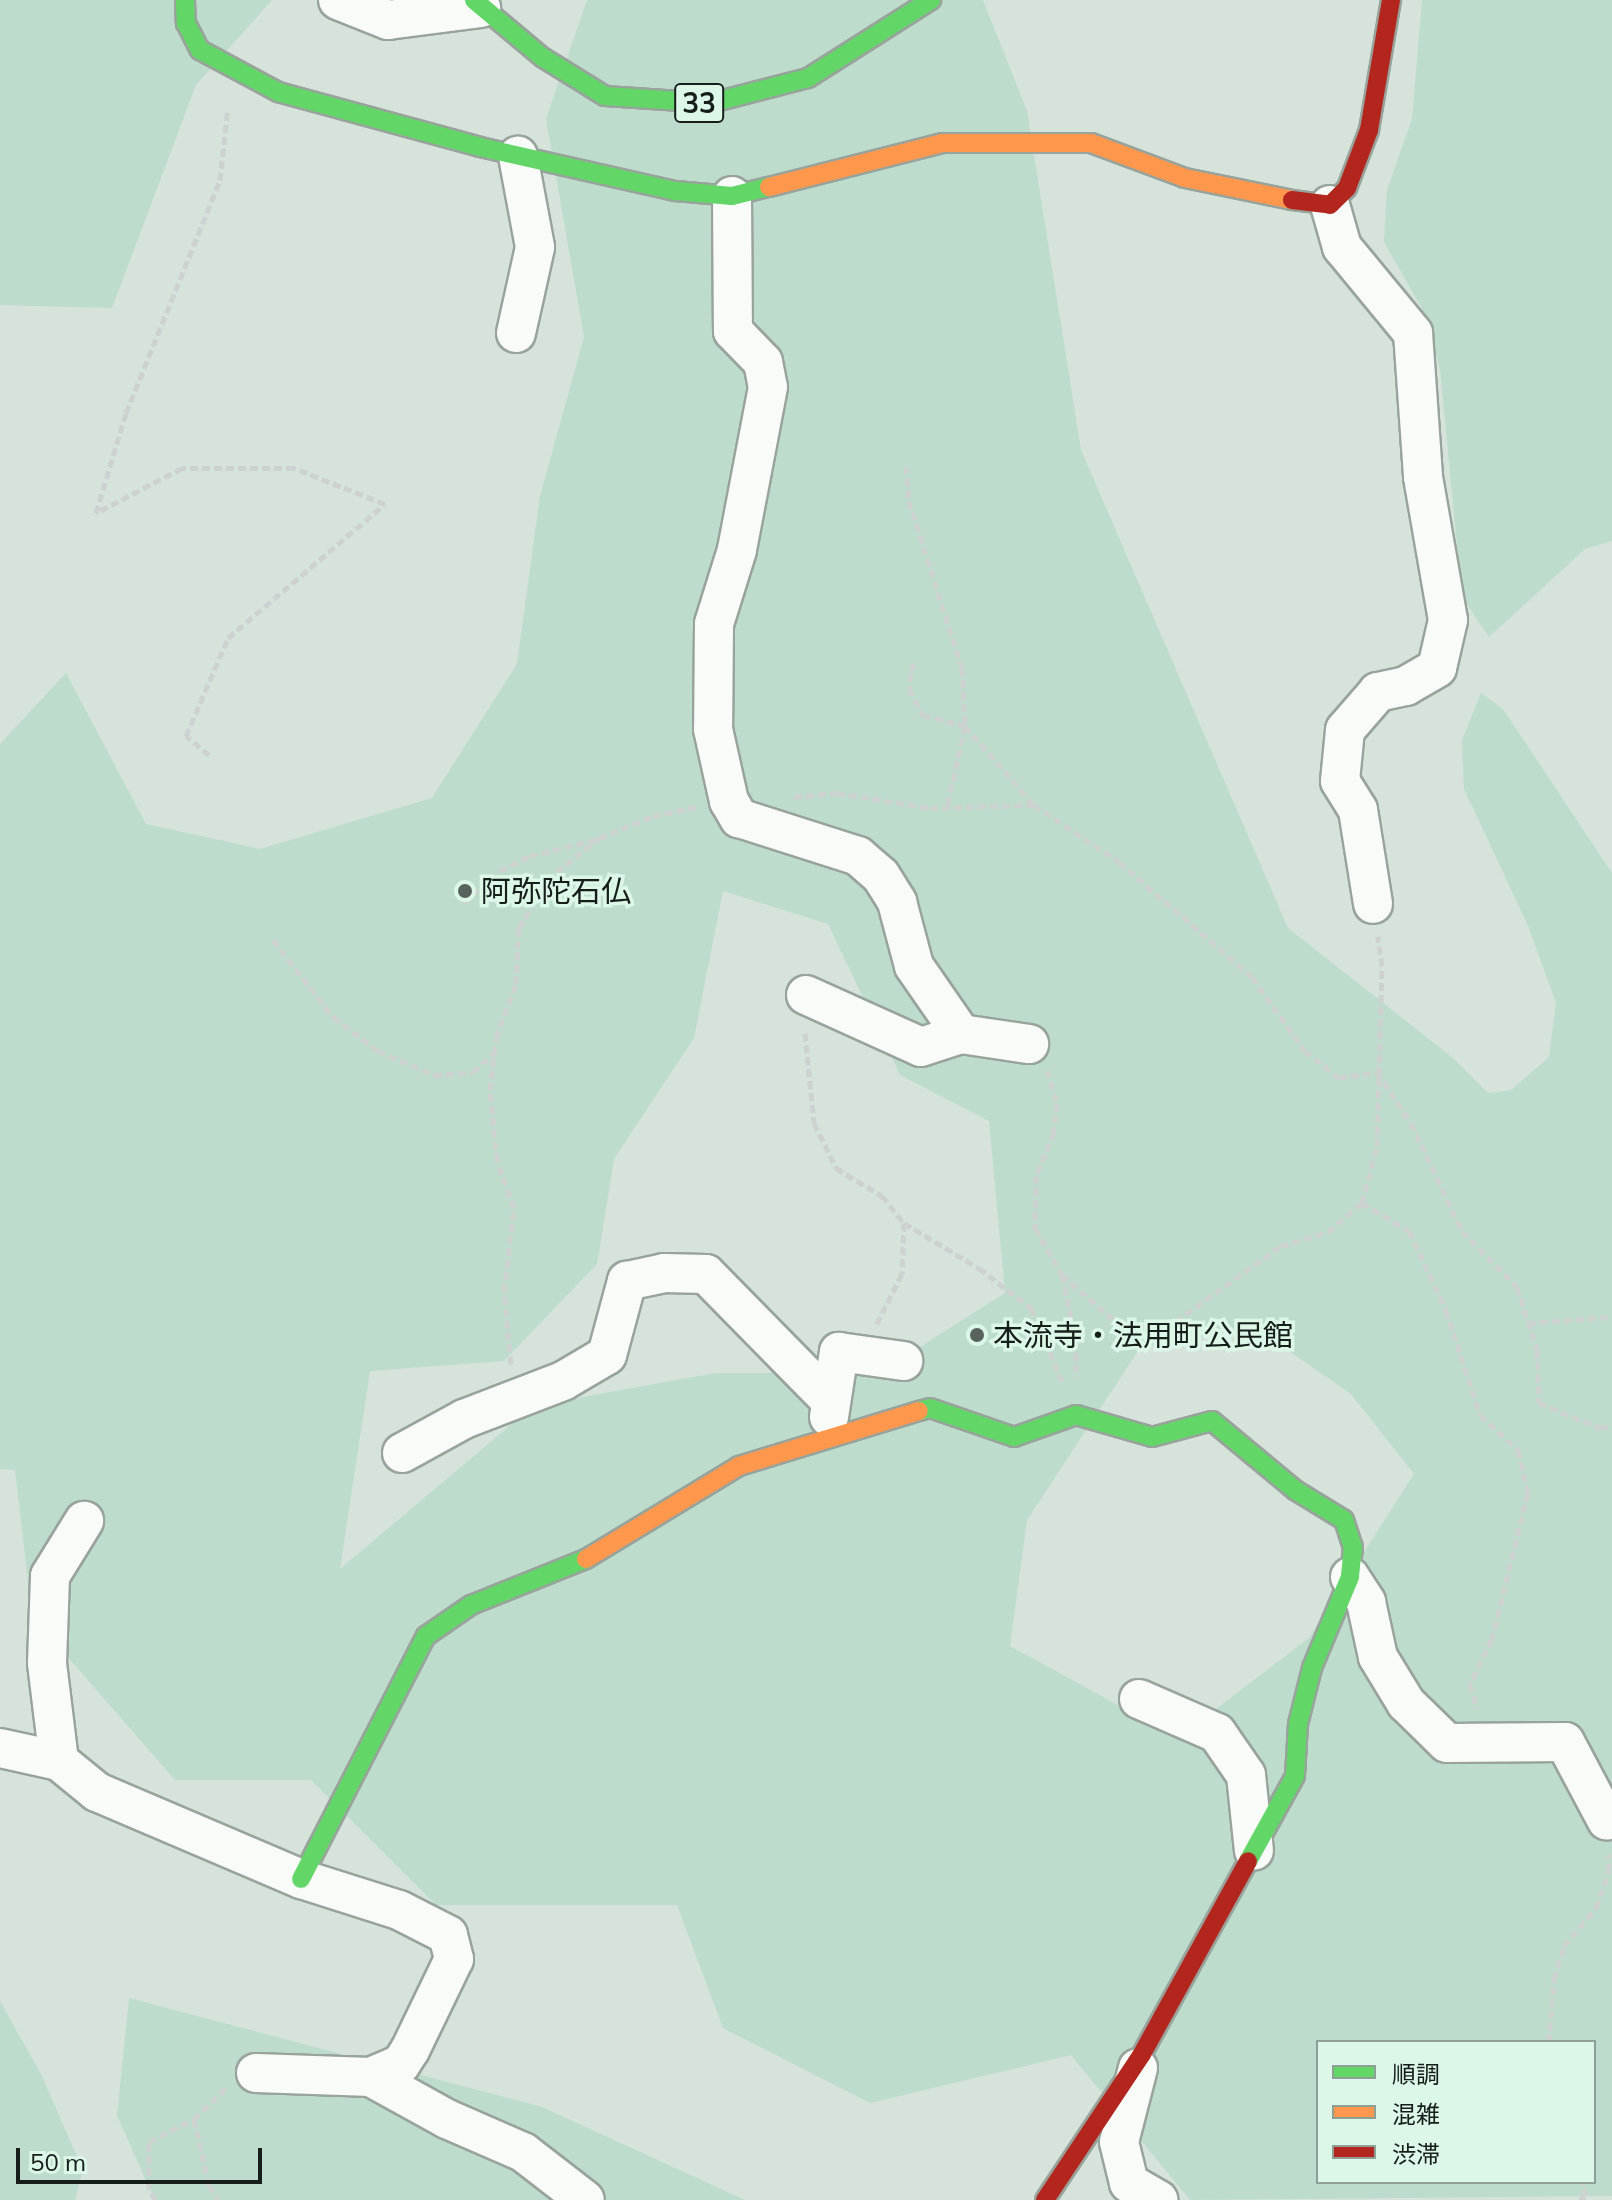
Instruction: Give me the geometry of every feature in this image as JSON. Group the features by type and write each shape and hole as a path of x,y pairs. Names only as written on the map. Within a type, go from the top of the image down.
{"street":[{"path":"185,0 186,23 200,50 278,92 339,111 518,156 676,191 732,196 943,143 1091,143 1185,178 1248,194 1330,205"},
{"path":"338,0 388,20 477,4"},
{"name":"33","path":"477,4 542,57 605,96 711,103 808,78 931,0"},
{"path":"1330,205 1347,188 1369,130 1391,0"},
{"path":"516,333 535,247 518,156"},
{"path":"732,196 733,331 763,362 768,387 737,550 714,624 713,729 729,801 739,818 858,856 881,876 897,902 914,966 961,1034"},
{"path":"1330,205 1342,247 1413,333 1423,477 1448,620 1437,668 1406,686 1378,692 1345,730 1340,781 1358,810 1373,904"},
{"path":"806,995 921,1047 961,1034 1029,1044"},
{"path":"402,1453 464,1419 563,1381 607,1355 627,1281 664,1273 706,1274 829,1418"},
{"path":"829,1418 839,1352 903,1361"},
{"path":"301,1879 426,1636 471,1605 588,1558 739,1466 829,1418 880,1427 930,1408 1014,1437 1076,1415 1152,1437 1212,1421 1295,1490 1344,1520 1353,1547 1350,1577 1312,1668 1298,1724 1295,1776 1142,2054 1045,2200"},
{"path":"59,1761 47,1663 50,1576 84,1521"},
{"path":"1350,1577 1366,1602 1378,1657 1406,1703 1447,1743 1565,1742 1607,1821"},
{"path":"1139,1699 1217,1733 1246,1775 1254,1851"},
{"path":"0,1748 59,1761 97,1792 301,1879 399,1910 448,1935 454,1959 401,2064 371,2077 256,2073"},
{"path":"1142,2054 1119,2142 1129,2183 1159,2200"},
{"path":"371,2077 447,2119 523,2152 585,2200"}],"path":[{"path":"209,755 186,736 228,638 385,504 294,468 182,468 96,513 126,413 220,180 232,67"},
{"path":"906,466 909,501 962,668 965,726 947,808"},
{"path":"913,662 909,689 923,715 965,726 1034,805 1119,862 1252,977 1305,1051 1339,1078 1377,1072"},
{"path":"790,797 837,793 947,808 1034,805"},
{"path":"463,903 500,871 530,856 599,838 653,816 729,801"},
{"path":"512,1400 504,1291 514,1208 497,1161 490,1090 494,1054 516,984 519,928 547,880 599,838"},
{"path":"1062,1275 1125,1330 1176,1321 1281,1246 1328,1232 1362,1203 1377,1146 1382,966 1373,904"},
{"path":"273,940 333,1017 378,1051 434,1075 473,1072 494,1054"},
{"path":"806,995 804,1043 814,1123 836,1168 882,1196 904,1223 979,1268 1031,1308 1076,1415"},
{"path":"1029,1044 1048,1072 1057,1103 1054,1132 1036,1176 1035,1228 1062,1275 1076,1341 1076,1415"},
{"path":"1377,1072 1411,1123 1462,1231 1517,1287 1537,1350 1539,1403 1600,1428 1612,1425"},
{"path":"1362,1203 1409,1231 1446,1310 1480,1415 1518,1450 1525,1479 1528,1493 1492,1639 1470,1684 1478,1714"},
{"path":"903,1361 875,1327 902,1274 904,1223"},
{"path":"1528,1323 1612,1317"},
{"path":"1549,2040 1554,1979 1564,1946 1596,1908 1609,1871 1607,1821"},
{"path":"155,2200 149,2187 149,2142 194,2119 222,2089 256,2073"},
{"path":"194,2119 209,2185 218,2200"}],"green space":[{"path":"0,0 272,0 196,85 112,308 0,305"},
{"path":"587,0 983,0 1027,111 1081,450 1288,928 1453,1058 1488,1093 1511,1090 1549,1057 1556,1003 1529,928 1464,789 1462,740 1481,693 1503,709 1612,873 1612,2196 1190,2200 1071,2055 870,2103 723,2028 677,1905 436,1905 311,1780 175,1780 32,1616 15,1470 0,1469 0,744 66,673 146,824 260,849 432,798 517,664 540,496 584,337 546,119","holes":["723,891 828,924 900,1075 989,1121 1005,1293 879,1373 715,1373 533,1406 340,1569 370,1371 504,1361 597,1264 614,1159 694,1038","1254,1327 1351,1394 1414,1474 1309,1638 1178,1738 1010,1646 1027,1520 1140,1348"]},
{"path":"1422,0 1612,0 1612,541 1585,549 1489,637 1462,597 1440,369 1421,307 1384,242 1387,190 1412,119"},
{"path":"129,1998 542,2107 745,2200 155,2200 117,2116"},
{"path":"0,2001 41,2074 83,2170 75,2200 0,2200"}],"traffic: fast":[{"path":"185,0 186,23 200,50 278,92 480,147 676,191 732,196 769,187"},
{"path":"474,0 542,57 605,96 711,103 808,78 931,0"},
{"path":"919,1411 930,1408 1014,1437 1076,1415 1152,1437 1212,1421 1295,1490 1344,1520 1353,1547 1350,1577 1312,1668 1298,1724 1295,1776 1248,1861"},
{"path":"301,1879 426,1636 471,1605 586,1559"}],"traffic: slow":[{"path":"769,187 943,143 1091,143 1185,178 1292,200"},
{"path":"586,1559 739,1466 919,1411"}],"traffic: jam":[{"path":"1292,200 1330,205 1347,188 1369,130 1391,0"},
{"path":"1045,2200 1142,2054 1248,1861"}],"place":[{"name":"阿弥陀石仏","path":"465,891"},
{"name":"本流寺・法用町公民館","path":"977,1335"}]}
